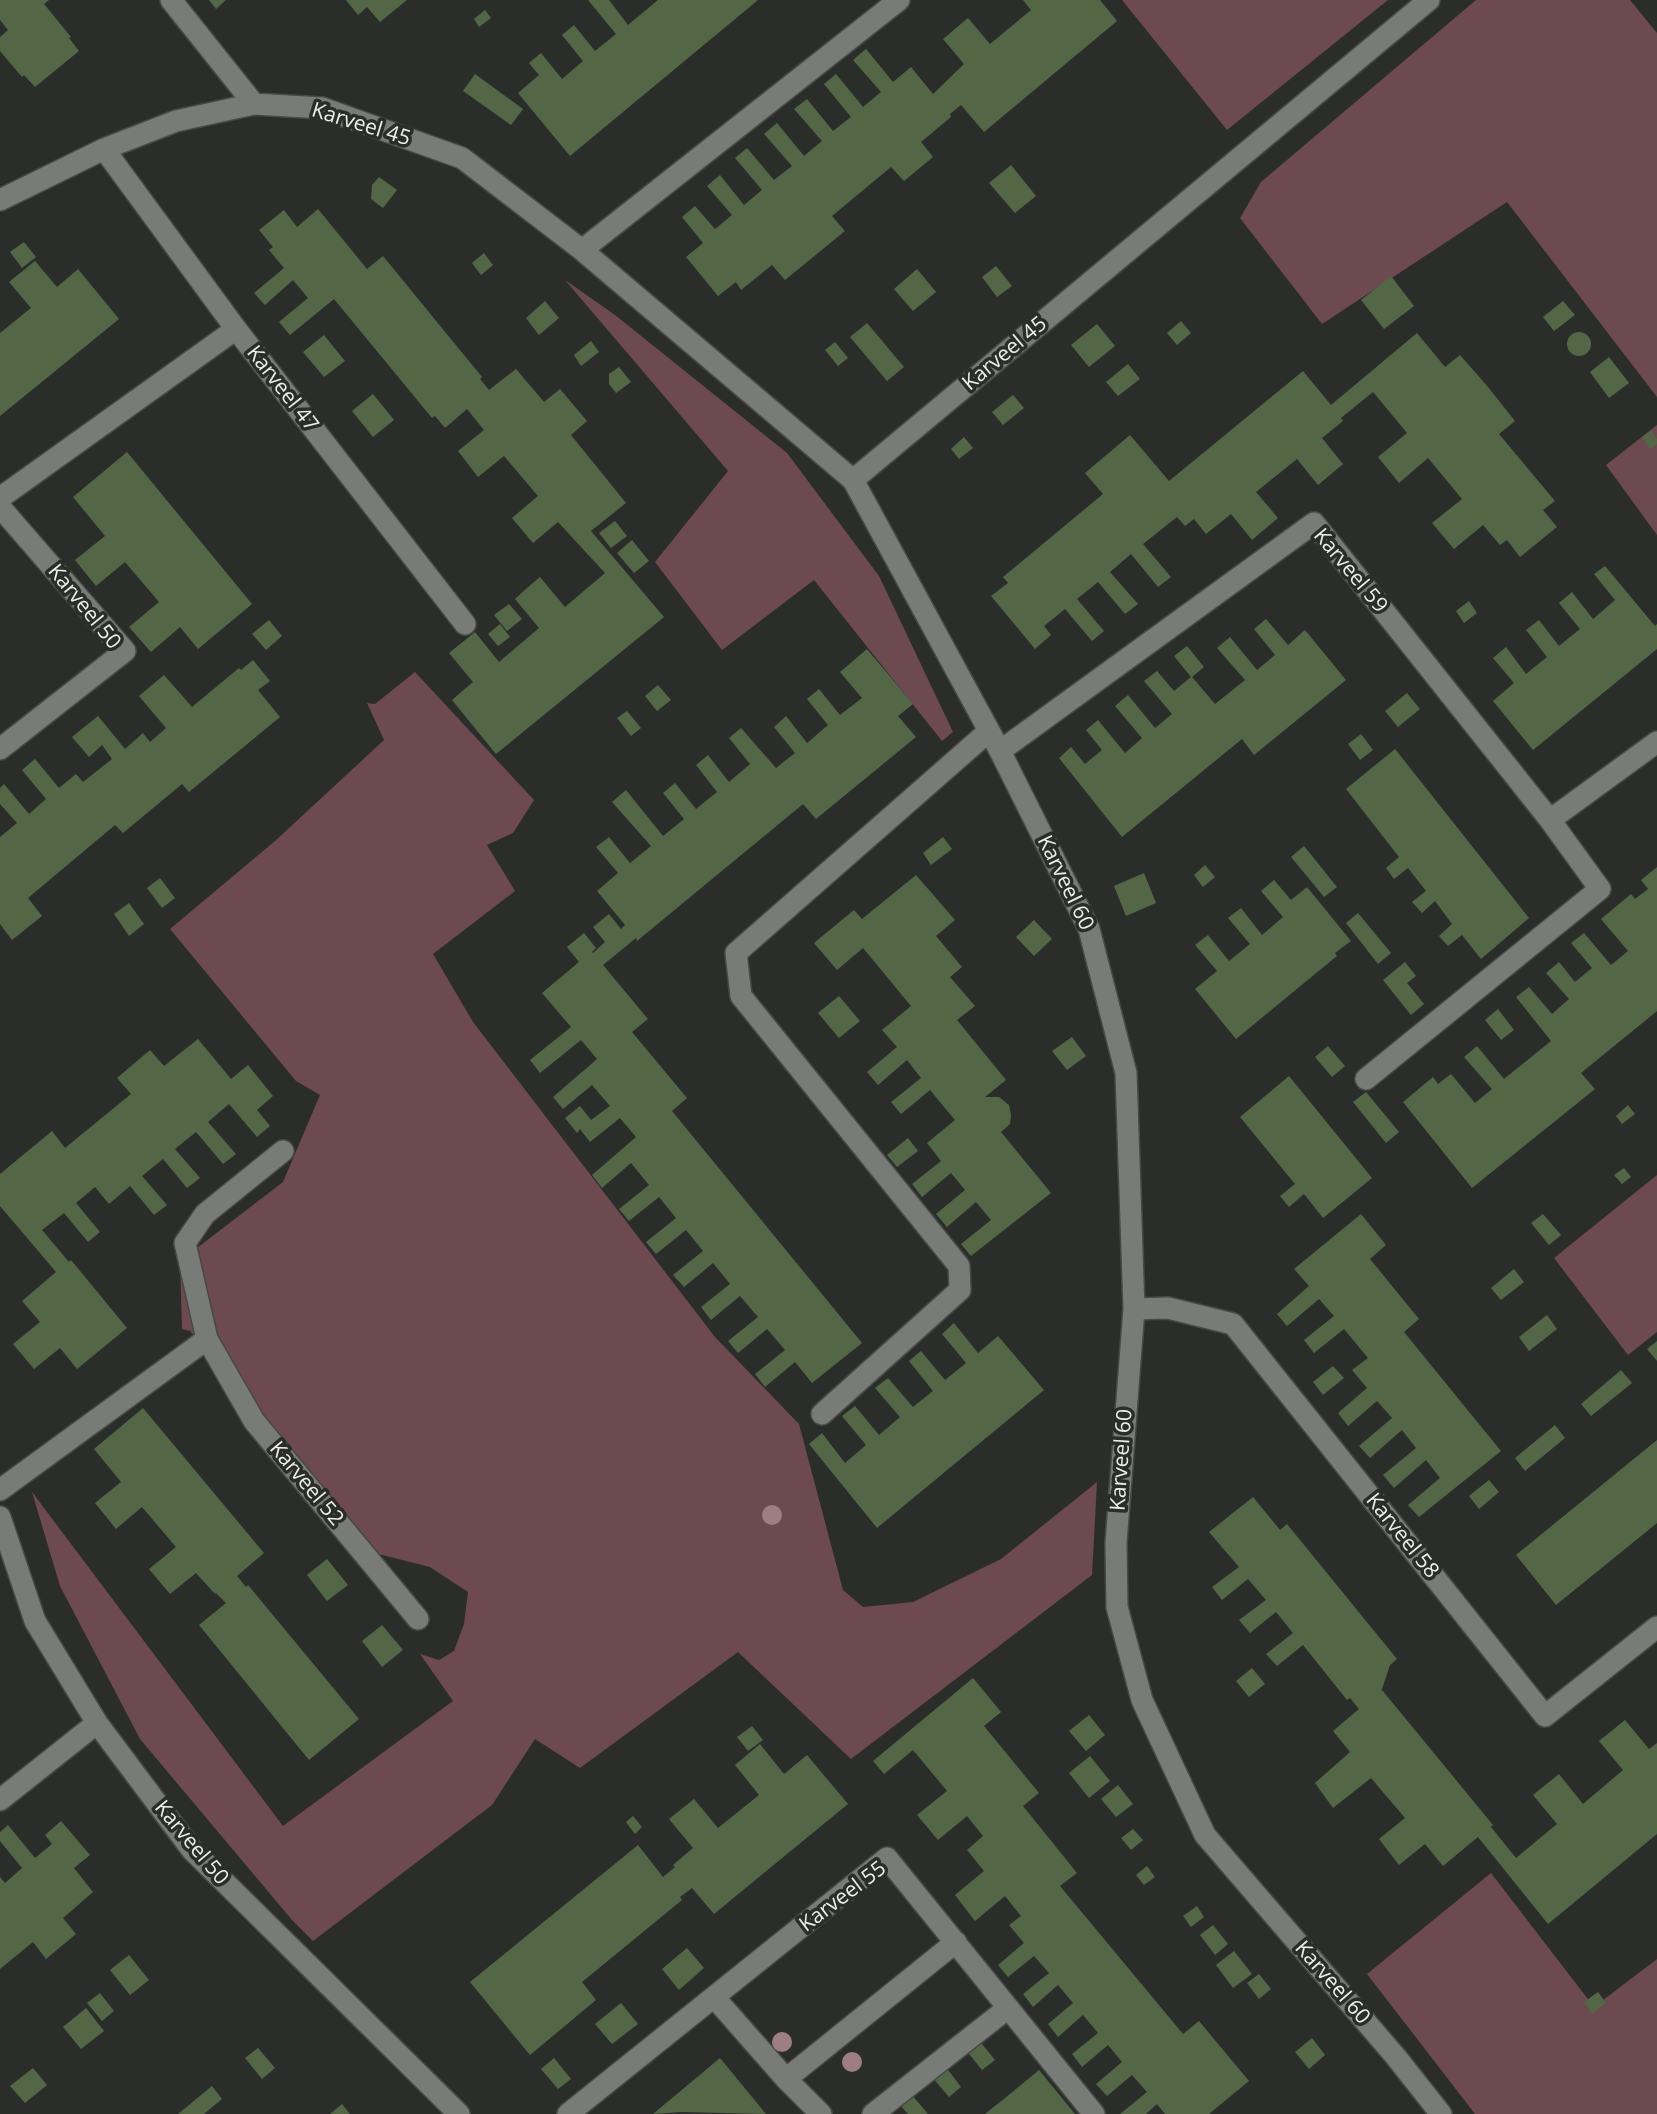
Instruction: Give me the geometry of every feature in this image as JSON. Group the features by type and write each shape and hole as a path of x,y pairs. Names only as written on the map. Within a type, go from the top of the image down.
{"street":[{"path":"171,0 254,104"},
{"path":"582,250 899,0"},
{"name":"Karveel 45","path":"0,200 104,149 176,121 254,104 322,108 461,158 582,250 853,480 1429,0"},
{"name":"Karveel 47","path":"104,149 236,330 465,624"},
{"path":"0,498 236,330"},
{"name":"Karveel 60","path":"853,480 1000,751 1089,929 1126,1073 1134,1309 1116,1543 1116,1594 1117,1607 1142,1700 1205,1835 1396,2057 1441,2114"},
{"name":"Karveel 50","path":"0,507 125,651 0,749"},
{"name":"Karveel 59","path":"1000,751 1314,523 1550,820 1600,888 1367,1079"},
{"path":"822,1414 960,1290 959,1266 741,996 736,953 989,731"},
{"path":"1550,820 1657,742"},
{"name":"Karveel 52","path":"283,1151 205,1214 186,1243 207,1339 254,1421 418,1619"},
{"name":"Karveel 58","path":"1134,1309 1168,1308 1233,1324 1545,1716 1657,1626"},
{"path":"0,1490 207,1339"},
{"name":"Karveel 50","path":"0,1517 35,1620 97,1724 192,1850 459,2114"},
{"path":"0,1800 97,1724"},
{"name":"Karveel 55","path":"568,2114 887,1858 1094,2114"},
{"path":"786,2079 956,1942"},
{"path":"714,1997 786,2079 821,2114"},
{"path":"873,2114 1008,2008"}],"shaded area":[{"path":"1122,0 1388,0 1227,130"},
{"path":"1476,0 1630,0 1657,33 1657,397 1507,202 1322,324 1240,218 1261,182"},
{"path":"565,280 615,315 787,453 879,576 953,732 942,741 814,580 722,650 655,562 728,471"},
{"path":"1657,425 1657,535 1606,465"},
{"path":"415,672 534,800 513,833 487,845 515,891 433,954 473,1022 715,1337 799,1424 843,1590 863,1607 913,1602 1001,1559 1097,1482 1092,1575 851,1759 738,1652 580,1768 535,1739 492,1805 313,1941 292,1920 140,1739 60,1586 32,1492 283,1826 453,1701 420,1654 439,1660 454,1651 464,1624 468,1592 430,1567 374,1553 190,1331 182,1329 180,1261 283,1182 320,1095 296,1081 170,929 275,841 384,740 367,703 375,704"},
{"path":"1657,1175 1657,1332 1628,1355 1554,1258"},
{"path":"1491,1873 1594,2007 1657,1959 1657,2114 1475,2114 1367,1974"}],"building":[{"path":"0,0 49,0 44,4 79,51 35,87 24,75 22,77 0,51 0,37 8,30 0,20"},
{"path":"209,0 226,0 216,9"},
{"path":"346,0 407,0 380,22 367,7 358,15"},
{"path":"588,0 609,0 628,25 658,0 758,0 570,156 518,93 539,75 529,63 541,53 562,79 583,61 562,35 574,25 595,51 616,34"},
{"path":"1023,0 1100,0 1117,21 984,132 961,105 921,142 933,157 904,181 891,167 832,216 845,231 785,280 772,265 741,290 736,282 718,296 686,257 703,243 682,217 695,206 715,229 732,215 707,186 720,175 744,205 762,190 735,158 747,148 774,180 792,166 764,134 777,123 804,156 822,141 794,109 807,99 833,131 851,117 824,84 836,74 863,107 881,92 853,60 866,49 893,82 911,67 933,94 964,64 943,39 968,18 990,44 1031,10"},
{"path":"485,10 491,18 479,27 474,19"},
{"path":"475,74 523,109 511,125 463,91"},
{"path":"1011,165 1036,196 1015,213 989,183"},
{"path":"379,177 397,190 383,208 371,199 372,185"},
{"path":"318,209 367,269 383,256 482,377 480,379 489,390 516,369 544,402 560,389 587,421 571,435 626,503 591,531 664,617 496,754 452,700 473,682 449,653 475,632 499,662 539,628 515,599 540,577 565,607 605,573 558,522 533,543 512,518 538,496 504,456 478,477 458,451 484,430 467,409 445,428 435,416 432,418 334,299 290,335 279,322 308,298 293,280 265,305 254,293 284,268 269,250 273,247 259,230 284,210 297,227"},
{"path":"24,242 36,257 22,268 10,252"},
{"path":"484,253 493,265 481,275 472,263"},
{"path":"35,261 57,287 78,269 119,319 0,416 0,333 31,308 9,282"},
{"path":"996,266 1012,286 997,297 982,277"},
{"path":"917,269 936,292 913,311 894,289"},
{"path":"1391,276 1414,306 1384,329 1361,300"},
{"path":"545,301 559,318 539,335 526,318"},
{"path":"1563,301 1575,315 1554,331 1543,317"},
{"path":"1181,321 1191,333 1177,345 1167,333"},
{"path":"867,323 904,367 887,381 850,337"},
{"path":"1097,324 1115,346 1089,367 1071,345"},
{"path":"1579,332 1587,336 1591,344 1587,352 1579,356 1571,352 1567,344 1571,336"},
{"path":"1417,333 1445,367 1460,355 1488,387 1515,421 1499,434 1555,501 1543,510 1557,527 1520,557 1507,540 1500,545 1483,525 1454,549 1432,523 1462,499 1428,458 1399,483 1378,457 1407,433 1373,392 1341,418 1343,421 1322,438 1343,464 1318,485 1297,459 1256,492 1278,518 1252,540 1231,514 1206,534 1194,519 1185,526 1177,517 1143,544 1171,577 1158,587 1131,554 1110,572 1138,604 1125,614 1098,582 1077,599 1104,631 1092,641 1065,609 1044,626 1051,635 1035,649 991,596 1008,583 1003,577 1103,494 1085,473 1130,435 1169,481 1303,371 1331,405"},
{"path":"324,335 345,361 324,377 303,352"},
{"path":"591,341 599,352 581,366 574,355"},
{"path":"835,342 848,358 838,366 825,350"},
{"path":"1609,357 1629,383 1609,398 1590,372"},
{"path":"1128,364 1140,379 1118,396 1106,382"},
{"path":"619,367 631,382 616,393 609,384 609,374"},
{"path":"373,394 394,420 373,437 352,411"},
{"path":"1013,395 1024,408 1003,425 992,412"},
{"path":"1651,431 1657,444 1650,449 1642,437"},
{"path":"964,437 973,448 959,459 951,449"},
{"path":"127,452 252,604 198,649 180,627 151,652 129,627 159,602 125,562 96,586 75,560 105,536 73,497"},
{"path":"615,521 627,536 611,548 599,533"},
{"path":"632,540 649,561 634,573 617,553"},
{"path":"1605,566 1655,626 1657,624 1657,649 1533,750 1493,701 1514,683 1493,658 1506,647 1526,674 1547,657 1526,630 1539,620 1559,646 1580,629 1559,603 1572,592 1593,619 1615,600 1594,574"},
{"path":"1469,601 1477,613 1464,623 1456,611"},
{"path":"509,604 522,619 507,631 494,615"},
{"path":"1266,619 1288,645 1305,630 1346,680 1254,755 1242,739 1122,837 1059,758 1071,747 1085,764 1102,750 1086,730 1098,720 1125,753 1142,738 1115,706 1128,695 1155,728 1172,714 1144,681 1157,671 1174,691 1191,677 1174,656 1187,646 1204,667 1192,677 1215,704 1245,680 1217,648 1230,637 1257,670 1275,655 1254,629"},
{"path":"269,620 282,636 266,650 252,634"},
{"path":"500,624 510,637 498,646 488,634"},
{"path":"867,649 913,704 898,716 916,737 816,819 803,804 637,941 636,938 603,965 648,1019 632,1032 687,1098 672,1111 862,1343 812,1383 795,1362 765,1387 755,1374 785,1350 767,1329 738,1353 728,1341 758,1317 740,1296 711,1320 701,1307 730,1284 713,1263 684,1287 673,1275 703,1251 686,1230 656,1254 646,1242 676,1218 659,1197 629,1221 619,1209 649,1185 631,1163 602,1188 592,1175 636,1137 620,1118 590,1142 580,1129 577,1133 565,1118 580,1106 591,1120 610,1106 592,1085 563,1109 553,1097 597,1059 581,1040 540,1073 530,1060 571,1027 542,993 579,962 567,947 584,933 596,948 593,953 605,942 593,927 609,914 621,929 625,925 597,891 618,873 596,847 609,837 630,863 651,846 612,802 626,790 663,836 684,819 663,793 675,783 696,809 717,792 696,765 708,755 729,782 750,764 729,738 741,728 776,768 795,753 774,727 786,716 807,743 828,725 807,699 819,689 840,715 862,698 840,672"},
{"path":"253,660 270,681 258,690 280,717 189,792 182,784 123,833 115,825 28,898 42,916 12,940 0,924 0,837 17,823 0,804 0,788 4,784 29,814 46,799 22,770 35,759 59,788 76,774 83,782 112,759 102,745 89,757 72,737 98,716 125,749 143,733 150,742 166,728 139,696 164,675 192,707 239,668 241,670"},
{"path":"658,685 671,700 657,711 645,696"},
{"path":"1407,693 1420,709 1398,727 1385,711"},
{"path":"627,711 641,728 631,736 617,718"},
{"path":"1361,734 1373,750 1360,760 1348,744"},
{"path":"1395,749 1529,918 1481,959 1462,935 1448,946 1439,936 1452,924 1435,901 1422,913 1412,902 1426,891 1408,868 1394,879 1386,868 1399,857 1346,789"},
{"path":"943,837 952,849 931,865 923,853"},
{"path":"1304,846 1337,887 1324,897 1291,857"},
{"path":"1205,865 1215,877 1203,887 1194,875"},
{"path":"1657,867 1657,1011 1581,1073 1595,1089 1472,1188 1403,1102 1433,1077 1438,1084 1451,1074 1475,1103 1492,1089 1464,1057 1477,1046 1504,1079 1551,1041 1516,997 1529,987 1552,1014 1569,999 1546,973 1559,962 1575,982 1592,968 1571,943 1584,933 1611,965 1628,951 1601,919 1631,894 1635,899 1648,889 1641,880"},
{"path":"1144,873 1156,903 1126,916 1114,886"},
{"path":"916,875 955,920 936,936 962,967 950,977 975,1006 957,1020 1006,1080 985,1097 999,1097 1009,1105 1010,1124 1001,1132 1051,1193 971,1256 961,1244 991,1220 976,1202 947,1227 936,1214 965,1190 951,1173 922,1197 912,1184 941,1161 927,1143 955,1120 930,1090 901,1114 891,1102 921,1078 907,1060 878,1085 867,1072 897,1047 882,1030 911,1006 863,948 837,970 814,943 854,910 862,919"},
{"path":"160,878 175,898 162,908 147,888"},
{"path":"1274,880 1291,900 1307,887 1351,941 1335,953 1337,956 1236,1039 1195,989 1217,971 1195,945 1208,935 1229,961 1250,944 1228,918 1241,908 1262,935 1283,917 1261,891"},
{"path":"129,903 144,924 129,936 114,914"},
{"path":"1358,913 1391,953 1378,964 1346,923"},
{"path":"1034,920 1052,939 1034,956 1016,937"},
{"path":"1405,962 1416,976 1407,983 1424,1004 1411,1015 1383,980"},
{"path":"839,996 860,1021 839,1038 818,1013"},
{"path":"1498,1009 1514,1030 1501,1040 1485,1020"},
{"path":"1072,1037 1086,1056 1067,1070 1052,1051"},
{"path":"198,1039 231,1079 248,1065 273,1096 257,1110 270,1126 257,1137 229,1104 208,1122 236,1154 223,1164 196,1132 175,1149 200,1178 187,1188 163,1159 142,1176 167,1205 154,1215 130,1186 109,1204 95,1187 76,1203 100,1232 88,1242 64,1213 42,1230 69,1262 71,1260 127,1328 77,1369 60,1348 34,1369 13,1344 40,1322 22,1301 56,1272 0,1206 0,1174 52,1131 65,1148 131,1094 117,1078 150,1050 164,1066"},
{"path":"1328,1046 1345,1066 1332,1077 1315,1057"},
{"path":"1289,1076 1372,1178 1323,1218 1304,1194 1289,1207 1280,1196 1295,1184 1240,1117"},
{"path":"1366,1092 1399,1132 1386,1143 1353,1102"},
{"path":"1628,1105 1635,1114 1622,1124 1616,1116"},
{"path":"908,1138 918,1151 897,1167 887,1155"},
{"path":"1624,1168 1631,1177 1622,1184 1614,1175"},
{"path":"1361,1214 1386,1245 1370,1259 1419,1319 1404,1332 1501,1451 1419,1517 1408,1505 1440,1478 1426,1460 1394,1488 1383,1475 1416,1448 1402,1430 1370,1458 1359,1446 1392,1418 1377,1401 1348,1426 1338,1413 1367,1388 1352,1370 1368,1358 1344,1329 1314,1353 1304,1340 1334,1316 1319,1299 1287,1326 1277,1314 1309,1286 1294,1269"},
{"path":"1543,1214 1561,1235 1549,1245 1531,1223"},
{"path":"1514,1269 1524,1282 1501,1300 1491,1288"},
{"path":"1547,1315 1557,1329 1529,1351 1519,1337"},
{"path":"954,1323 978,1353 998,1336 1044,1390 877,1528 809,1444 822,1433 845,1463 866,1445 842,1416 855,1406 879,1435 900,1417 875,1388 888,1378 913,1407 933,1391 909,1361 921,1351 945,1380 966,1363 942,1334"},
{"path":"1657,1341 1657,1361 1647,1349"},
{"path":"1333,1366 1344,1378 1323,1395 1313,1382"},
{"path":"1621,1370 1632,1383 1591,1416 1581,1404"},
{"path":"143,1408 264,1553 237,1576 246,1587 248,1585 359,1719 309,1760 199,1625 226,1603 196,1573 170,1594 149,1569 176,1547 142,1507 116,1529 95,1503 121,1482 94,1449"},
{"path":"1555,1425 1565,1438 1525,1471 1515,1458"},
{"path":"1657,1440 1657,1523 1556,1605 1516,1555"},
{"path":"1489,1480 1499,1492 1479,1509 1469,1496"},
{"path":"1253,1497 1280,1530 1287,1524 1397,1659 1390,1665 1381,1692 1382,1690 1493,1825 1491,1827 1516,1858 1557,1824 1533,1795 1559,1774 1583,1804 1623,1770 1599,1741 1625,1720 1649,1749 1657,1743 1657,1834 1548,1924 1478,1837 1443,1866 1425,1844 1399,1865 1379,1839 1405,1818 1371,1778 1333,1808 1315,1783 1350,1752 1333,1731 1359,1709 1350,1698 1347,1700 1303,1645 1277,1666 1266,1654 1293,1633 1276,1612 1250,1633 1239,1620 1266,1600 1248,1579 1222,1600 1212,1587 1239,1567 1209,1532"},
{"path":"327,1559 348,1585 327,1601 307,1575"},
{"path":"382,1625 403,1650 382,1667 362,1641"},
{"path":"1252,1668 1265,1684 1249,1697 1236,1681"},
{"path":"973,1678 1001,1712 984,1726 1039,1793 1023,1806 1077,1873 1060,1886 1183,2034 1199,2021 1249,2081 1209,2114 1165,2114 1157,2104 1146,2114 1120,2114 1147,2092 1132,2075 1107,2096 1096,2084 1122,2062 1108,2045 1082,2067 1072,2054 1098,2033 1083,2015 1058,2037 1048,2024 1073,2003 1058,1985 1033,2007 1023,1994 1049,1973 1034,1956 1008,1977 998,1965 1024,1943 1009,1925 1021,1916 1005,1896 975,1921 955,1895 984,1871 967,1850 983,1836 967,1816 938,1840 917,1815 947,1791 913,1750 884,1774 873,1761"},
{"path":"1089,1715 1105,1735 1086,1751 1069,1731"},
{"path":"752,1726 763,1740 748,1751 737,1737"},
{"path":"760,1744 784,1774 807,1755 848,1804 714,1914 692,1888 680,1897 682,1900 582,1982 596,2000 530,2055 470,1982 638,1845 663,1877 693,1848 669,1819 694,1799 718,1828 759,1795 735,1765"},
{"path":"1090,1756 1110,1781 1089,1798 1069,1773"},
{"path":"1118,1785 1133,1804 1116,1817 1101,1799"},
{"path":"633,1816 642,1827 635,1834 626,1822"},
{"path":"61,1821 90,1855 74,1868 93,1892 63,1918 76,1934 46,1959 33,1942 0,1969 0,1877 5,1883 22,1868 0,1841 0,1832 8,1825 35,1858 52,1844 45,1835"},
{"path":"1133,1829 1143,1840 1131,1850 1121,1838"},
{"path":"1147,1866 1155,1877 1144,1885 1136,1875"},
{"path":"1197,1906 1204,1917 1191,1927 1183,1916"},
{"path":"1213,1925 1228,1944 1215,1955 1200,1935"},
{"path":"687,1948 704,1968 679,1990 662,1969"},
{"path":"1234,1951 1252,1974 1233,1988 1216,1965"},
{"path":"129,1955 149,1980 130,1995 110,1970"},
{"path":"1259,1974 1271,1989 1259,1999 1247,1983"},
{"path":"1598,1992 1606,2003 1592,2014 1584,2002"},
{"path":"100,1993 114,2011 102,2021 87,2003"},
{"path":"621,2003 638,2024 612,2044 595,2024"},
{"path":"86,2008 104,2031 81,2049 63,2027"},
{"path":"1312,2038 1325,2055 1309,2069 1295,2052"},
{"path":"978,2039 995,2060 982,2070 965,2049"},
{"path":"258,2048 275,2068 262,2079 245,2058"},
{"path":"554,2058 571,2079 558,2089 541,2069"},
{"path":"720,2058 766,2114 653,2114"},
{"path":"945,2066 961,2087 949,2097 932,2077"},
{"path":"33,2068 47,2085 25,2103 10,2086"},
{"path":"1039,2070 1075,2114 985,2114 1005,2098"},
{"path":"212,2086 222,2099 204,2114 178,2114"},
{"path":"911,2094 928,2114 908,2114 899,2104"},
{"path":"342,2104 350,2114 330,2114"}]}
